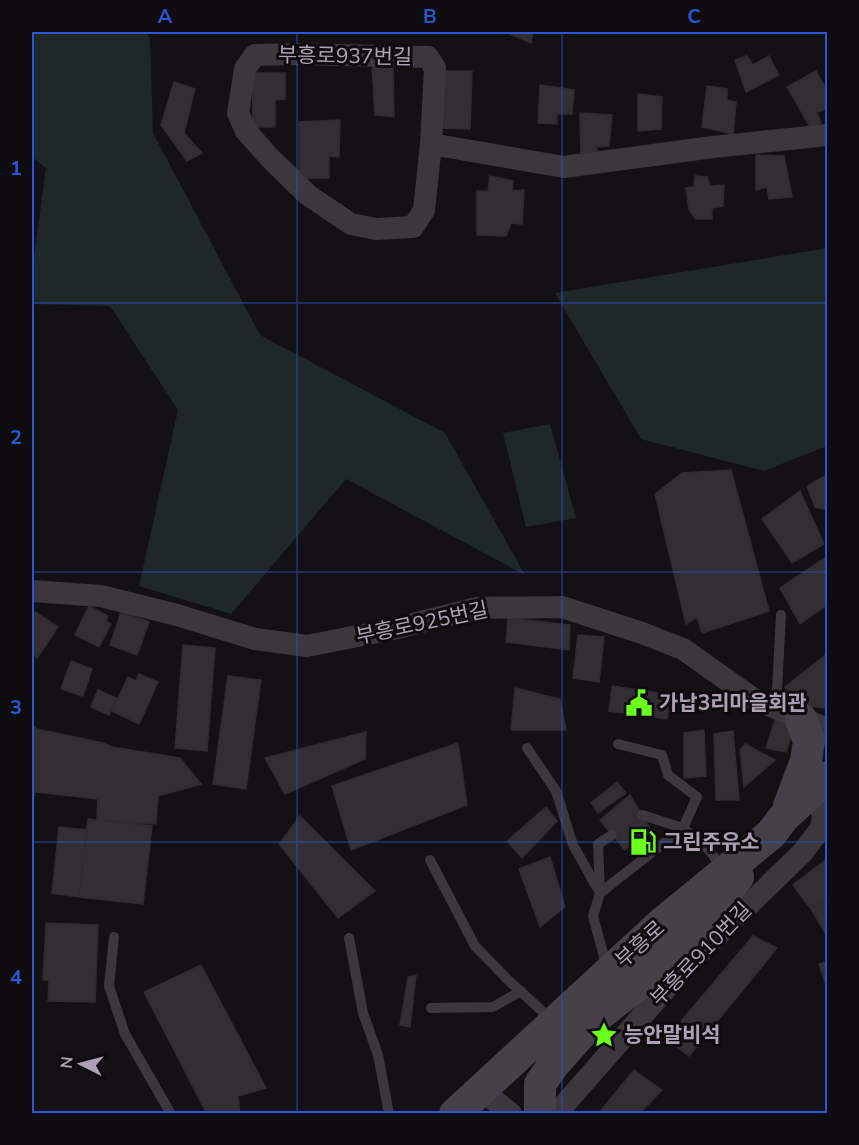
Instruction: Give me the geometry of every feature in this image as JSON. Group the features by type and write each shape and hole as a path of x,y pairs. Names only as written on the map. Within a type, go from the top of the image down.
{"main road":[{"path":"540,1113 540,1084 554,1064 595,1018 640,983 702,923 777,826 794,796 806,761 809,741 802,719"},
{"name":"부흥로","path":"455,1113 661,924 777,826 821,782"}],"street":[{"name":"부흥로937번길","path":"255,55 428,57 435,68 430,144 424,210 413,227 376,229 351,224 309,195 246,131 237,113 245,69 255,55"},
{"path":"430,144 564,167 713,147 828,135"},
{"name":"부흥로925번길","path":"32,591 101,596 177,615 255,639 307,646 393,629 477,608 562,607 683,649 755,700 802,719"},
{"name":"부흥로910번길","path":"556,1113 685,967 802,852 821,828 823,816 821,782"},
{"path":"481,1089 511,1113"}],"lane":[{"path":"781,615 802,719"},
{"path":"600,892 683,828 697,797 668,775 662,755 618,744"},
{"path":"527,748 556,791 573,844 600,892"},
{"path":"642,815 683,828 710,851 724,872"},
{"path":"609,973 593,916 600,892 598,844 612,835"},
{"path":"430,860 475,946 555,1023"},
{"path":"114,937 109,986 125,1034 171,1113"},
{"path":"349,938 363,1013 378,1055 389,1113"},
{"path":"431,1008 493,1007 521,991"}],"shaded area":[{"path":"32,32 146,32 150,39 153,133 260,335 445,433 525,575 346,479 231,614 139,586 178,410 110,306 32,304 32,272 46,168 32,157"},
{"path":"827,248 827,446 764,471 641,439 555,293"},
{"path":"550,424 576,518 526,527 503,433"}],"building":[{"path":"506,32 533,32 531,43"},
{"path":"747,56 753,65 769,56 779,75 746,92 735,60"},
{"path":"393,65 394,117 375,115 372,67"},
{"path":"444,71 472,71 470,129 439,128"},
{"path":"816,71 828,92 828,109 817,112 821,123 810,127 787,87"},
{"path":"252,73 285,73 285,99 275,100 275,127 253,127"},
{"path":"174,82 195,89 184,133 202,153 187,161 161,125"},
{"path":"540,85 574,90 572,114 557,114 557,124 538,123"},
{"path":"707,86 727,89 727,100 736,102 733,134 702,127"},
{"path":"638,94 662,97 661,129 638,131"},
{"path":"580,113 612,115 609,146 596,147 598,155 581,158"},
{"path":"340,120 339,157 329,156 329,178 299,178 299,122"},
{"path":"756,155 784,156 792,197 769,199 767,187 756,190"},
{"path":"490,176 513,181 512,191 524,190 522,224 511,223 506,236 477,235 477,191 488,191"},
{"path":"695,176 707,177 710,186 724,185 723,206 712,208 712,219 696,219 689,210 686,188 694,187"},
{"path":"731,470 769,611 702,633 697,617 686,624 655,494 682,473"},
{"path":"828,474 828,510 815,507 807,486"},
{"path":"800,491 824,544 792,563 762,519"},
{"path":"828,556 828,604 800,624 780,588"},
{"path":"89,606 108,616 106,621 111,624 99,647 75,635"},
{"path":"32,610 58,627 37,658 32,654"},
{"path":"121,612 149,622 137,655 110,645"},
{"path":"508,618 570,625 569,650 506,642"},
{"path":"578,635 604,637 599,682 573,678"},
{"path":"183,645 215,648 207,751 175,748"},
{"path":"828,653 828,705 824,708 794,704 785,687"},
{"path":"71,661 92,669 83,696 61,689"},
{"path":"139,674 158,682 139,724 112,711 128,677 136,681"},
{"path":"228,676 261,680 246,789 213,784"},
{"name":"가납3리마을회관","path":"612,686 670,695 667,719 609,711"},
{"path":"515,688 560,699 566,730 511,730"},
{"path":"98,690 116,698 109,715 91,707"},
{"path":"776,717 795,724 786,752 766,748"},
{"path":"32,724 37,729 112,747 180,758 201,784 158,796 156,824 97,820 98,799 35,792 32,802"},
{"path":"704,730 706,776 684,778 684,733"},
{"path":"733,731 739,800 716,800 714,734"},
{"path":"366,732 365,759 285,794 265,758"},
{"path":"458,743 467,805 351,850 332,786"},
{"path":"745,744 775,760 744,787 740,750"},
{"path":"617,782 626,793 598,813 591,803"},
{"path":"630,795 651,830 625,850 600,820"},
{"path":"546,807 557,821 522,858 507,841"},
{"path":"300,816 375,891 338,918 279,844"},
{"path":"88,819 152,826 143,904 79,897"},
{"path":"59,827 87,830 79,897 52,893"},
{"path":"550,857 565,907 540,927 519,869"},
{"path":"828,858 828,898 811,909 793,885"},
{"path":"828,898 828,938 811,909"},
{"path":"46,923 98,925 95,1002 48,1001 49,980 43,980"},
{"path":"753,936 777,948 689,1056 666,1039"},
{"path":"828,961 828,987 827,988 819,964"},
{"path":"201,965 266,1088 238,1096 240,1114 207,1114 144,992"},
{"path":"416,975 410,1027 400,1025 408,977"},
{"path":"634,1070 662,1090 639,1114 598,1114"}],"place":[{"name":"가납3리마을회관","path":"639,703"},
{"name":"그린주유소","path":"643,842"},
{"name":"능안말비석","path":"604,1035"}]}
